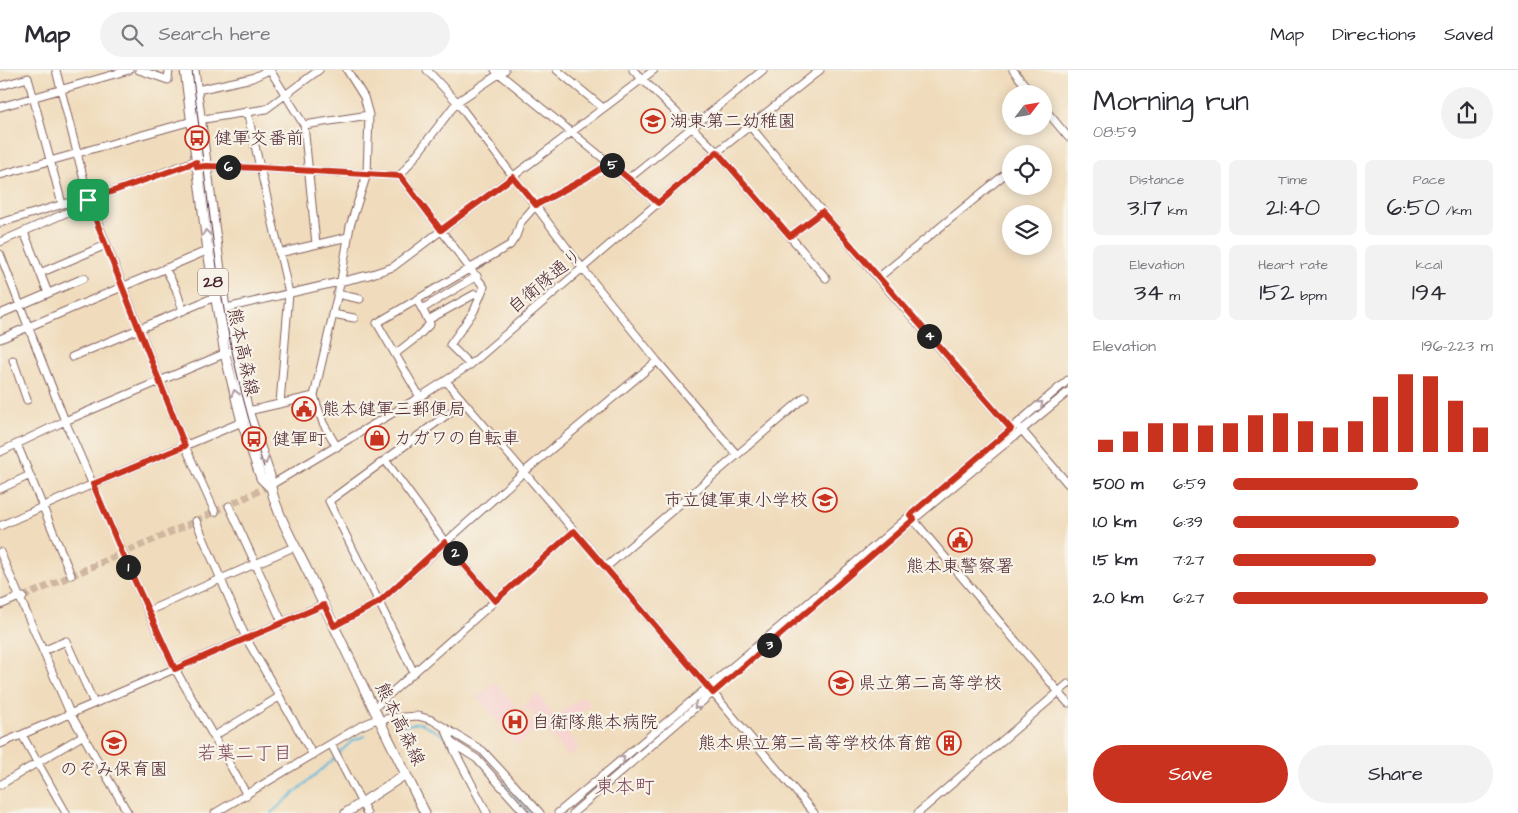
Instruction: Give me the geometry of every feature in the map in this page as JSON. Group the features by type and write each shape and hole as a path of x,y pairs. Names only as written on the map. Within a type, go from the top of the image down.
{"main road":[{"name":"熊本高森線","path":"185,70 196,120 208,251 215,297 221,310"},
{"name":"熊本高森線","path":"194,70 197,90 196,120"},
{"name":"熊本高森線","path":"201,163 217,246 221,310 242,422 261,478 269,486 334,626 425,813"},
{"name":"熊本高森線","path":"229,352 270,476 269,486"},
{"path":"346,813 406,774"}],"street":[{"path":"56,70 88,200 185,446 215,512"},
{"path":"0,108 129,70"},
{"path":"139,70 168,80 169,70"},
{"path":"197,90 252,78 269,70 304,125 316,244"},
{"path":"0,175 196,120 266,109 319,70"},
{"path":"337,446 323,422 314,396 341,280 350,226 367,174 369,115 364,97 347,70"},
{"path":"427,70 457,102 583,269 657,361 737,455"},
{"path":"557,70 603,108"},
{"path":"633,70 717,152 826,278"},
{"path":"221,310 341,280 369,275 393,267 654,70"},
{"path":"628,179 763,70"},
{"path":"1013,70 1025,85"},
{"path":"400,176 457,102 500,71 658,203"},
{"name":"自衛隊通り","path":"269,486 420,397 470,365 717,152 815,72"},
{"path":"0,86 28,78 62,204"},
{"path":"247,111 288,293 280,403"},
{"path":"304,125 369,115"},
{"path":"1052,118 1068,137"},
{"path":"750,126 878,278 1014,427 1023,430 1068,484"},
{"path":"0,223 62,204 88,200 201,163 400,176 484,287 474,311 450,345 470,365"},
{"path":"420,397 378,323 510,245 516,236 521,222 536,205 610,163"},
{"path":"878,278 1002,177"},
{"path":"0,242 76,209 88,200"},
{"path":"790,236 822,212"},
{"path":"24,232 48,293"},
{"path":"279,253 348,237"},
{"path":"40,273 106,245"},
{"path":"0,339 217,246"},
{"path":"0,254 66,421 148,610 175,669 247,795"},
{"path":"165,268 170,275 183,311"},
{"path":"422,309 477,276"},
{"path":"0,314 84,278"},
{"path":"337,294 360,299"},
{"path":"428,320 475,294 480,297"},
{"path":"72,357 215,297"},
{"path":"395,354 430,324 417,300"},
{"path":"333,314 354,318"},
{"path":"0,452 66,421 229,352"},
{"path":"13,360 28,400"},
{"path":"334,626 379,602 524,472 657,361"},
{"path":"573,813 710,690 1068,380"},
{"path":"446,381 814,813"},
{"path":"912,517 1023,430 1068,392"},
{"path":"0,526 93,484 242,422 248,411 314,396"},
{"path":"605,568 805,397"},
{"path":"414,673 330,501 464,403"},
{"path":"17,444 71,574"},
{"path":"385,460 445,542 495,601"},
{"path":"0,488 30,475"},
{"path":"229,506 283,624"},
{"path":"912,517 1068,703"},
{"path":"196,521 246,638 313,754"},
{"path":"374,708 574,531"},
{"path":"148,610 296,546"},
{"path":"0,552 70,713 128,813"},
{"path":"0,605 21,597"},
{"path":"0,744 324,605"},
{"path":"43,651 66,641 94,703"},
{"path":"918,813 1068,684"},
{"path":"558,813 710,690"},
{"path":"214,736 279,697"},
{"path":"215,813 359,727 389,718 418,716 432,720 447,731 483,751 540,813"},
{"path":"447,731 487,813"},
{"path":"22,735 66,813"},
{"path":"0,785 82,736"},
{"path":"452,743 477,760 525,813"},
{"path":"331,744 366,813"}],"shaded area":[{"name":"自衛隊熊本病院","path":"495,682 519,710 537,694 556,717 582,696 590,704 563,727 580,748 569,757 527,708 522,712 536,729 517,745 477,697"}],"waterway":[{"path":"396,726 421,723 446,737"},
{"path":"338,754 352,741 365,736"},
{"path":"464,746 478,754 530,813"},
{"path":"271,813 335,758"}],"tunnel":[{"path":"23,597 196,521 269,486"}],"tram line":[{"path":"192,70 217,271 236,370 264,467"}],"place":[{"name":"湖東第二幼稚園","path":"653,121"},
{"name":"健軍交番前","path":"197,138"},
{"name":"熊本健軍三郵便局","path":"304,409"},
{"name":"カガワの自転車","path":"377,438"},
{"name":"健軍町","path":"254,439"},
{"name":"市立健軍東小学校","path":"825,500"},
{"name":"熊本東警察署","path":"960,540"},
{"name":"県立第二高等学校","path":"841,683"},
{"name":"自衛隊熊本病院","path":"515,722"},
{"name":"のぞみ保育園","path":"114,743"},
{"name":"熊本県立第二高等学校体育館","path":"949,743"}],"district":[{"name":"若葉二丁目","path":"245,753"},
{"name":"東本町","path":"625,787"}],"route":[{"path":"717,152 790,236 822,212 1011,429 910,515 914,519 713,693 574,531 495,601 445,542 379,602 334,626 324,605 175,669 93,484 185,446 88,200 196,162 197,167 260,168 400,176 441,230 513,177 536,205 610,163 658,203 717,152"}]}
